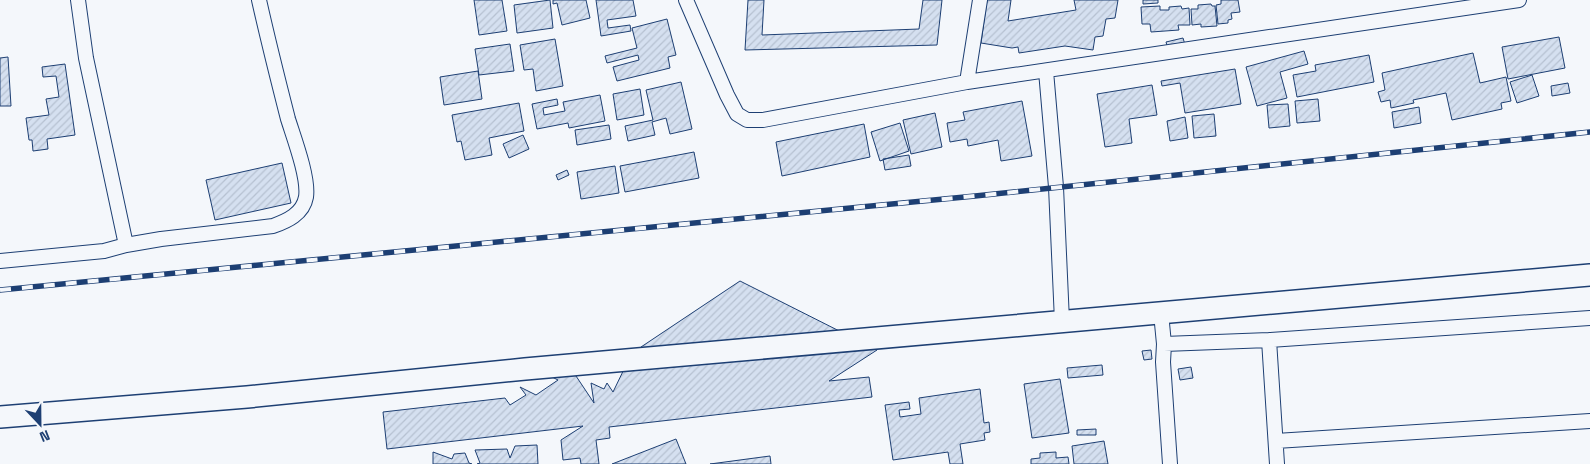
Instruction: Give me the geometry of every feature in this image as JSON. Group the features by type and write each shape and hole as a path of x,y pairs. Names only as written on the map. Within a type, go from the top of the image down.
{"main road":[{"path":"0,418 247,397 545,367 1590,275"}],"street":[{"path":"78,0 86,58 126,245"},
{"path":"0,261 104,251 126,245 273,226 286,221 303,207 306,196 304,176 259,0"},
{"path":"686,0 727,95 737,114 747,120 763,120 967,82 1519,0"},
{"path":"967,82 980,0"},
{"path":"1046,71 1056,187 1062,321"},
{"path":"1161,313 1170,464"},
{"path":"1164,344 1268,340 1590,318"},
{"path":"1268,340 1277,464"},
{"path":"1276,441 1590,420"}],"building":[{"path":"474,0 502,0 507,31 479,35"},
{"path":"550,0 553,28 517,33 514,5"},
{"path":"553,0 586,0 590,18 562,25 557,3 553,4"},
{"path":"596,0 633,0 636,16 607,20 608,28 630,25 631,31 601,36"},
{"path":"748,0 764,0 762,35 919,29 923,0 942,0 937,45 745,50"},
{"path":"987,0 1011,0 1008,21 1076,10 1074,0 1118,0 1115,18 1106,19 1103,36 1095,37 1093,50 1065,46 1019,53 1018,47 1012,48 981,43"},
{"path":"1143,0 1158,0 1158,3 1143,4"},
{"path":"1221,0 1238,0 1240,12 1231,13 1232,19 1228,20 1228,23 1218,24 1216,5 1221,4"},
{"path":"1211,4 1215,6 1217,26 1201,27 1201,24 1192,25 1191,9 1198,9 1198,5"},
{"path":"1160,6 1160,10 1169,10 1169,7 1181,6 1182,9 1189,8 1190,25 1178,25 1179,30 1151,32 1150,24 1142,24 1141,7"},
{"path":"667,19 676,55 668,57 670,68 617,81 613,67 639,60 638,55 607,63 605,56 637,48 632,28"},
{"path":"1559,37 1565,68 1508,79 1502,47"},
{"path":"1183,38 1186,48 1169,52 1166,42"},
{"path":"555,39 563,86 536,91 533,69 524,70 520,45"},
{"path":"510,44 514,71 479,75 475,49"},
{"path":"1304,51 1308,64 1280,72 1287,98 1257,106 1246,67"},
{"path":"1473,53 1480,83 1506,77 1511,101 1501,103 1502,109 1452,120 1446,93 1413,100 1414,103 1391,108 1390,100 1381,102 1378,92 1385,90 1382,73"},
{"path":"1369,55 1374,82 1297,97 1293,75 1316,71 1315,65"},
{"path":"8,57 11,106 0,106 0,58"},
{"path":"65,64 75,135 47,139 48,149 33,151 32,140 29,140 26,118 49,115 46,99 59,97 56,76 43,77 42,67"},
{"path":"1235,69 1241,104 1185,113 1180,83 1162,86 1161,81"},
{"path":"478,71 482,99 444,105 440,77"},
{"path":"1532,75 1539,96 1517,103 1510,82"},
{"path":"681,82 692,129 670,134 666,118 652,122 655,135 628,141 625,126 653,120 646,90"},
{"path":"1568,83 1570,93 1552,96 1551,86"},
{"path":"1152,85 1157,115 1129,119 1132,143 1105,147 1097,94"},
{"path":"640,89 644,115 617,120 613,94"},
{"path":"600,95 605,121 569,128 568,123 537,129 532,104 557,99 558,105 543,108 544,115 565,111 563,102"},
{"path":"1318,99 1320,121 1297,123 1295,101"},
{"path":"1022,101 1032,156 1001,161 998,140 968,146 967,139 950,142 947,123 965,120 963,112"},
{"path":"519,103 524,131 489,138 492,155 465,160 461,141 457,142 452,115"},
{"path":"1288,104 1290,126 1269,128 1267,105"},
{"path":"1419,107 1421,123 1394,128 1392,112"},
{"path":"935,113 942,147 911,154 903,120"},
{"path":"1214,114 1216,136 1194,138 1192,116"},
{"path":"1185,117 1188,138 1170,141 1167,121"},
{"path":"900,123 909,151 880,161 871,132"},
{"path":"864,124 870,157 782,176 776,142"},
{"path":"609,125 611,139 577,145 575,130"},
{"path":"523,135 529,149 509,158 503,144"},
{"path":"694,152 699,178 625,192 620,166"},
{"path":"909,155 911,166 885,170 883,159"},
{"path":"282,163 291,203 215,220 206,180"},
{"path":"615,166 619,193 581,199 577,172"},
{"path":"567,170 569,175 558,180 556,175"},
{"path":"740,281 877,350 829,381 869,377 872,397 609,427 610,438 596,440 599,464 581,464 580,458 563,460 561,440 583,426 387,449 383,412 505,398 510,405 526,395 520,387 536,395 558,380 546,374 566,361 594,403 591,383 604,389 607,383 613,392 628,361 643,360 641,347"},
{"path":"1151,350 1152,359 1144,360 1142,351"},
{"path":"1102,365 1103,375 1068,378 1067,368"},
{"path":"1191,367 1193,378 1180,380 1178,369"},
{"path":"1060,379 1069,433 1032,438 1024,384"},
{"path":"980,389 984,423 989,422 990,432 984,433 985,440 960,444 963,464 950,464 948,452 893,460 885,405 909,402 910,409 899,410 900,417 921,414 919,398"},
{"path":"1096,429 1096,435 1077,435 1077,430"},
{"path":"676,439 686,464 612,464"},
{"path":"1104,441 1108,464 1074,464 1072,446"},
{"path":"537,445 538,464 477,464 480,463 475,450 507,449 510,458 515,446"},
{"path":"433,452 452,459 454,454 465,453 469,463 472,464 433,464"},
{"path":"1056,452 1056,458 1068,457 1069,464 1031,464 1031,459 1040,458 1040,453"},
{"path":"770,456 771,464 710,464"}],"railway":[{"path":"0,290 975,196 1590,132"}]}
